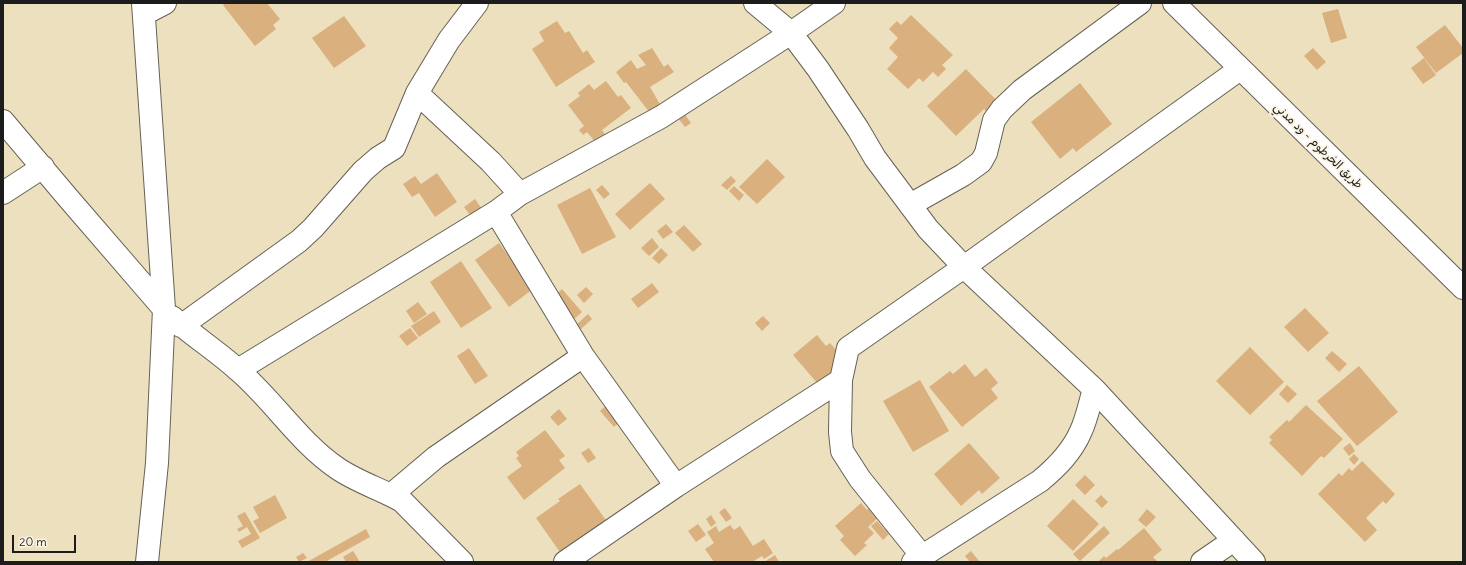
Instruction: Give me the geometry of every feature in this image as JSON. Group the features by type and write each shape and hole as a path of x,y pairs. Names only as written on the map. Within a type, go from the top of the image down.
{"main road":[{"path":"147,562 157,463 164,309 144,9 165,3"},
{"path":"182,326 299,241 313,228 363,171 378,158 394,148 417,92 449,40 477,3"},
{"path":"756,3 791,33 818,69 858,129 875,158 928,229 964,267 1094,389 1254,562"},
{"path":"238,370 496,212 520,194 661,117 791,33 834,3"},
{"path":"910,205 963,175 981,162 986,153 994,120 1012,99 1140,3"},
{"name":"طريق الخرطوم - ود مدني","path":"1174,3 1463,288"},
{"path":"1094,389 1082,430 1073,448 1058,466 1040,481 917,559 842,451 840,432 841,380 848,348 964,267 1240,69"},
{"path":"417,92 491,162 520,194"},
{"path":"3,121 164,309 182,326 238,370 304,438 337,468 402,501 462,562"},
{"path":"3,193 43,167"},
{"path":"496,212 583,356 676,486"},
{"path":"391,495 436,457 583,356"},
{"path":"565,562 676,486 841,380"},
{"path":"1202,562 1234,540"}],"building":[{"path":"225,3 267,3 280,19 273,25 276,29 255,46 223,5"},
{"path":"1338,9 1347,38 1331,43 1322,13"},
{"path":"911,15 953,55 942,65 946,69 938,77 933,72 923,82 919,78 908,89 887,69 898,57 889,48 898,38 889,29 897,21 901,25"},
{"path":"344,16 366,46 334,68 312,38"},
{"path":"557,21 565,33 569,31 583,53 587,50 595,62 556,87 532,49 544,41 539,32"},
{"path":"1445,25 1463,48 1463,53 1436,73 1416,47"},
{"path":"652,48 664,67 668,64 674,72 650,87 661,106 650,113 626,82 624,83 616,72 631,60 637,69 646,65 638,55"},
{"path":"1313,48 1326,62 1317,70 1304,56"},
{"path":"1424,58 1436,75 1423,84 1411,68"},
{"path":"966,69 1001,105 990,115 984,109 956,136 927,106"},
{"path":"606,81 618,97 621,95 631,108 602,130 606,136 596,143 587,132 583,135 579,130 584,126 568,105 580,96 578,93 589,84 594,90"},
{"path":"1080,83 1112,124 1076,152 1073,148 1060,159 1031,122"},
{"path":"681,109 691,123 685,127 674,113"},
{"path":"767,159 785,177 757,204 739,187"},
{"path":"437,173 457,202 435,217 419,193 412,197 403,184 415,176 421,184"},
{"path":"731,176 736,181 727,190 721,185"},
{"path":"650,183 665,199 630,230 615,214"},
{"path":"602,185 610,194 604,199 596,190"},
{"path":"734,186 744,195 739,201 729,191"},
{"path":"590,188 616,237 582,254 557,205"},
{"path":"475,199 484,212 473,219 464,207"},
{"path":"666,224 673,232 663,239 657,231"},
{"path":"684,225 702,244 693,252 675,233"},
{"path":"652,238 659,247 649,256 641,248"},
{"path":"499,243 533,289 509,307 475,260"},
{"path":"661,248 668,255 659,264 652,258"},
{"path":"461,261 492,308 461,328 430,282"},
{"path":"652,283 659,292 638,308 631,299"},
{"path":"586,287 593,294 584,303 577,295"},
{"path":"562,289 582,312 572,321 552,298"},
{"path":"418,302 427,314 414,323 406,311"},
{"path":"1305,308 1329,333 1308,352 1284,327"},
{"path":"434,311 441,322 419,337 411,326"},
{"path":"588,314 592,319 581,329 577,324"},
{"path":"763,316 770,323 762,331 755,323"},
{"path":"410,328 418,338 407,346 399,336"},
{"path":"817,335 826,346 830,343 838,352 834,355 842,364 818,384 793,355"},
{"path":"1250,347 1284,382 1250,415 1216,381"},
{"path":"469,348 488,376 475,384 457,356"},
{"path":"1332,351 1347,364 1339,372 1325,358"},
{"path":"965,364 975,377 986,368 998,383 991,389 998,398 962,427 929,387 950,371 953,374"},
{"path":"1359,366 1398,412 1357,446 1317,401"},
{"path":"920,380 949,431 913,452 883,401"},
{"path":"1287,385 1297,394 1288,403 1279,394"},
{"path":"610,402 624,418 614,427 600,411"},
{"path":"1306,405 1343,439 1324,458 1321,456 1302,476 1269,443 1272,440 1269,437 1287,420 1289,422"},
{"path":"559,409 567,419 558,426 550,417"},
{"path":"545,430 565,456 559,460 565,468 524,500 507,477 522,466 516,458 519,456 516,452"},
{"path":"969,443 1000,478 982,494 979,490 961,506 934,474"},
{"path":"1350,443 1355,451 1349,456 1343,448"},
{"path":"589,448 596,458 588,463 581,453"},
{"path":"1354,454 1359,459 1354,465 1349,459"},
{"path":"1362,461 1395,494 1386,504 1383,501 1366,518 1377,530 1365,542 1318,494 1339,473 1342,476 1349,468 1352,471"},
{"path":"1085,475 1095,485 1085,495 1075,485"},
{"path":"580,484 608,523 562,555 536,518 560,501 558,499"},
{"path":"275,495 287,518 260,533 253,521 259,518 253,507"},
{"path":"1101,495 1108,502 1102,508 1095,501"},
{"path":"1073,499 1099,524 1073,551 1047,526"},
{"path":"861,503 867,510 870,507 879,517 868,527 874,533 864,543 867,545 855,556 840,540 844,536 835,526"},
{"path":"725,508 732,518 726,522 719,512"},
{"path":"1147,509 1156,517 1146,527 1138,520"},
{"path":"245,512 260,538 242,548 238,541 251,534 247,527 239,532 237,529 243,526 237,516"},
{"path":"711,515 716,523 711,527 706,519"},
{"path":"877,521 889,534 883,540 871,526"},
{"path":"698,524 706,535 696,542 688,531"},
{"path":"730,525 734,530 740,526 753,546 764,539 773,553 764,559 762,556 752,562 714,562 705,549 714,543 707,532 716,526 719,532"},
{"path":"1104,526 1110,533 1080,561 1073,554"},
{"path":"1144,528 1162,550 1153,557 1158,562 1098,562 1104,556 1106,558 1117,549 1118,550"},
{"path":"366,529 370,537 325,562 307,562"},
{"path":"353,551 360,562 346,562 343,557"},
{"path":"971,551 979,561 978,562 970,562 965,556"},
{"path":"303,553 307,558 299,562 296,557"},
{"path":"775,555 779,562 764,562"}]}
